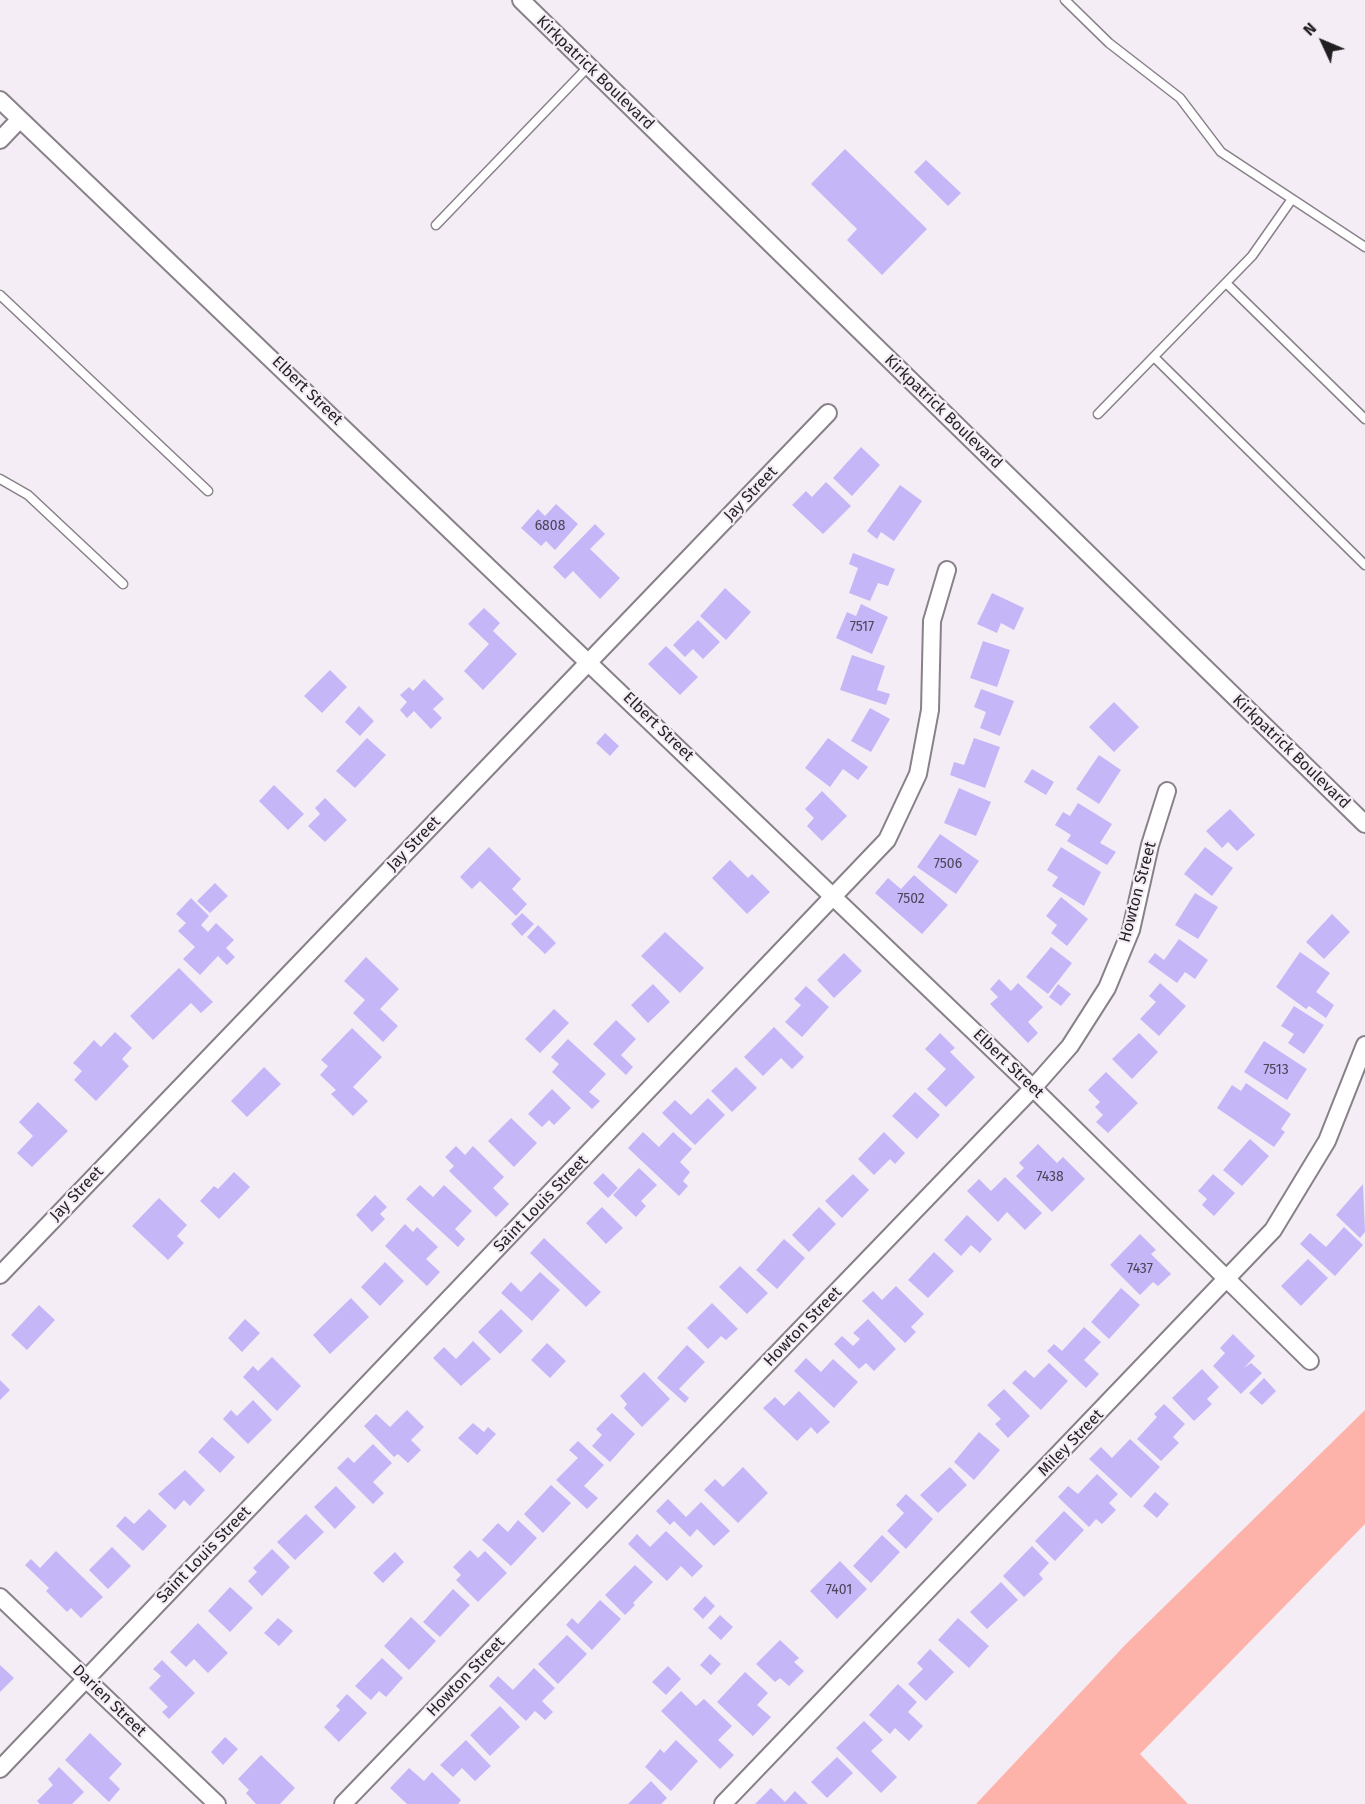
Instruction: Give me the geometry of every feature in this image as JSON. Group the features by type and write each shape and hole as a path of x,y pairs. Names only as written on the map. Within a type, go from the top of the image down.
{"street":[{"name":"Kirkpatrick Boulevard","path":"521,0 1365,824"},
{"name":"Elbert Street","path":"0,100 590,661 1033,1088 1310,1361"},
{"path":"0,140 20,119"},
{"name":"Jay Street","path":"0,1275 828,413"},
{"name":"Saint Louis Street","path":"0,1769 887,840 918,774 930,710 932,621 947,570"},
{"name":"Howton Street","path":"343,1804 1033,1088 1070,1046 1107,988 1131,930 1150,845 1167,791"},
{"name":"Miley Street","path":"723,1804 1273,1230 1302,1186 1327,1141 1365,1045"},
{"name":"Darien Street","path":"0,1597 217,1804"}],"lane":[{"path":"1065,0 1109,43 1180,98 1221,152 1365,247"},
{"path":"436,225 589,66"},
{"path":"1098,414 1252,256 1292,199"},
{"path":"1226,283 1365,419"},
{"path":"0,295 208,491"},
{"path":"1154,357 1365,565"},
{"path":"0,479 28,495 123,584"}],"shaded area":[{"path":"1365,1410 1365,1524 1140,1754 1188,1804 976,1804 1125,1645"}],"building":[{"path":"845,149 927,229 882,275 847,240 857,229 811,184"},
{"path":"926,160 961,193 948,206 914,172"},
{"path":"861,447 880,465 852,496 833,478"},
{"path":"826,482 851,506 823,534 792,505 806,491 812,497"},
{"path":"900,485 922,501 894,541 881,532 877,539 867,531"},
{"path":"556,504 578,524 555,550 546,541 541,546 521,528 538,509 545,516"},
{"path":"595,524 605,534 590,549 620,578 600,599 573,571 565,579 553,567"},
{"path":"853,553 895,569 888,586 878,583 870,601 849,593 858,568 849,564"},
{"path":"725,588 751,612 726,640 700,616"},
{"path":"992,593 1024,608 1014,630 1001,623 997,633 977,624"},
{"path":"861,604 888,617 872,654 836,638 847,612 856,616"},
{"path":"484,608 500,623 493,631 517,654 483,690 464,671 489,644 468,624"},
{"path":"698,620 720,642 703,659 693,649 685,657 673,645"},
{"path":"983,641 1010,650 997,687 970,678"},
{"path":"666,646 698,677 680,695 648,664"},
{"path":"852,655 885,666 877,690 890,694 886,705 840,690"},
{"path":"330,670 347,687 322,713 304,696"},
{"path":"424,679 444,699 433,709 442,718 431,729 414,711 407,718 400,710 407,702 400,695 409,687 413,691"},
{"path":"981,689 1014,701 1000,736 980,728 986,712 974,707"},
{"path":"1114,702 1139,727 1114,752 1089,727"},
{"path":"359,706 374,721 360,736 345,722"},
{"path":"870,708 890,719 871,752 851,741"},
{"path":"605,733 619,746 610,756 596,743"},
{"path":"367,738 386,755 355,788 336,771"},
{"path":"828,738 868,767 858,780 843,769 830,787 805,768"},
{"path":"974,738 1000,747 985,788 950,775 954,762 964,765"},
{"path":"1099,755 1121,770 1099,804 1076,789"},
{"path":"1032,769 1054,782 1046,795 1024,782"},
{"path":"274,785 304,814 288,830 259,801"},
{"path":"959,788 991,802 976,836 944,823"},
{"path":"822,791 847,816 822,841 807,826 814,818 805,809"},
{"path":"325,798 347,820 325,842 308,826 320,814 315,808"},
{"path":"1078,803 1112,824 1100,843 1116,852 1107,865 1067,841 1071,835 1055,825 1063,812 1070,816"},
{"path":"1230,809 1255,835 1237,851 1228,842 1222,848 1206,831"},
{"path":"940,834 979,861 956,894 917,867"},
{"path":"489,847 521,879 512,889 527,904 516,916 480,881 472,889 460,877"},
{"path":"1061,847 1101,872 1084,906 1052,886 1058,877 1047,870"},
{"path":"1205,847 1233,868 1212,896 1184,874"},
{"path":"730,860 748,878 752,874 770,892 747,914 712,878"},
{"path":"914,875 948,905 922,934 875,893 888,878 901,889"},
{"path":"215,883 228,896 210,913 197,901"},
{"path":"1195,893 1218,907 1198,939 1175,925"},
{"path":"1061,897 1088,919 1067,946 1051,933 1057,925 1046,916"},
{"path":"191,898 209,916 201,925 208,932 216,923 234,940 226,948 235,957 227,965 218,956 200,975 183,959 195,947 178,931 186,923 176,914"},
{"path":"522,913 534,924 522,936 511,924"},
{"path":"1332,914 1350,932 1324,959 1306,942"},
{"path":"538,925 556,943 545,954 527,937"},
{"path":"665,932 704,968 680,993 641,956"},
{"path":"1179,939 1208,960 1195,979 1185,972 1177,983 1148,962 1155,953 1164,960"},
{"path":"1051,947 1072,963 1048,994 1026,977"},
{"path":"1300,952 1330,973 1316,992 1334,1005 1326,1018 1309,1006 1306,1009 1276,987"},
{"path":"844,953 862,971 834,998 817,980"},
{"path":"366,957 399,989 380,1009 398,1026 383,1042 353,1013 365,1000 344,981"},
{"path":"179,968 213,1002 201,1013 191,1003 153,1040 130,1016"},
{"path":"999,979 1011,991 1018,983 1043,1007 1028,1022 1038,1033 1028,1043 990,1004 998,997 990,989"},
{"path":"1160,983 1186,1006 1159,1036 1140,1019 1156,1002 1149,996"},
{"path":"653,984 670,1002 648,1023 631,1005"},
{"path":"1058,984 1071,994 1061,1006 1049,997"},
{"path":"806,986 829,1007 802,1037 785,1022 801,1005 794,999"},
{"path":"1294,1006 1324,1025 1304,1054 1288,1043 1294,1034 1281,1026"},
{"path":"554,1009 569,1023 540,1053 525,1039"},
{"path":"616,1020 636,1039 621,1055 633,1067 626,1075 593,1044"},
{"path":"774,1027 804,1057 792,1069 781,1058 763,1076 744,1057"},
{"path":"352,1028 382,1057 353,1087 368,1101 353,1116 331,1094 336,1090 320,1075 328,1066 321,1060"},
{"path":"115,1032 132,1048 122,1059 129,1066 96,1101 74,1080 82,1071 73,1063 94,1040 101,1047"},
{"path":"940,1033 955,1048 950,1052 975,1077 946,1107 927,1089 946,1069 925,1049"},
{"path":"1139,1033 1158,1052 1132,1079 1112,1059"},
{"path":"568,1039 606,1074 589,1092 600,1101 592,1109 552,1072 559,1064 551,1057"},
{"path":"1264,1041 1307,1069 1287,1100 1244,1072"},
{"path":"264,1067 281,1084 247,1117 231,1101"},
{"path":"736,1067 757,1088 732,1112 711,1091"},
{"path":"1106,1072 1138,1103 1108,1133 1096,1122 1103,1115 1095,1107 1100,1102 1088,1090"},
{"path":"1246,1083 1291,1114 1281,1129 1285,1132 1274,1147 1217,1108 1232,1085 1241,1091"},
{"path":"552,1089 571,1108 554,1125 549,1120 542,1127 528,1114"},
{"path":"915,1092 940,1115 917,1139 892,1116"},
{"path":"708,1098 725,1115 695,1145 662,1113 675,1100 691,1115"},
{"path":"38,1102 68,1131 32,1167 17,1153 33,1136 19,1122"},
{"path":"511,1118 537,1143 514,1167 488,1141"},
{"path":"643,1132 659,1147 673,1132 692,1149 680,1162 690,1172 683,1181 688,1186 679,1196 628,1148"},
{"path":"884,1132 905,1153 895,1164 890,1159 874,1175 858,1159"},
{"path":"1250,1139 1269,1156 1242,1186 1223,1170"},
{"path":"1038,1144 1057,1163 1063,1157 1085,1179 1052,1212 1016,1176 1024,1168 1019,1163"},
{"path":"456,1146 465,1155 473,1146 504,1177 493,1188 509,1204 496,1217 449,1171 454,1166 445,1157"},
{"path":"639,1168 657,1185 641,1201 646,1206 636,1217 613,1195"},
{"path":"234,1172 250,1187 219,1219 200,1201 214,1186 218,1189"},
{"path":"603,1173 618,1188 608,1198 593,1183"},
{"path":"853,1174 869,1190 842,1218 825,1201"},
{"path":"1213,1174 1235,1193 1214,1216 1202,1205 1207,1199 1198,1191"},
{"path":"1005,1177 1042,1213 1025,1230 1007,1212 998,1222 967,1191 979,1179 991,1191"},
{"path":"1363,1184 1365,1232 1360,1238 1336,1215"},
{"path":"420,1185 433,1197 444,1185 472,1211 455,1229 465,1239 458,1247 406,1199"},
{"path":"375,1195 387,1207 380,1214 385,1219 372,1232 356,1215"},
{"path":"159,1198 187,1225 177,1236 184,1243 168,1260 132,1226"},
{"path":"602,1207 623,1228 606,1244 586,1223"},
{"path":"819,1207 836,1224 809,1252 792,1235"},
{"path":"967,1215 992,1239 980,1253 971,1245 961,1256 944,1240"},
{"path":"405,1224 413,1232 417,1227 438,1247 426,1259 440,1272 427,1286 385,1246"},
{"path":"1344,1227 1363,1245 1335,1276 1300,1244 1310,1233 1326,1247"},
{"path":"1140,1234 1156,1250 1151,1254 1171,1274 1158,1286 1153,1282 1140,1295 1110,1265"},
{"path":"544,1238 601,1292 586,1307 530,1253"},
{"path":"784,1239 805,1258 777,1289 756,1270"},
{"path":"934,1252 954,1271 928,1298 908,1280"},
{"path":"1308,1259 1328,1278 1301,1306 1281,1286"},
{"path":"385,1262 404,1281 380,1306 361,1287"},
{"path":"740,1266 768,1293 747,1314 719,1287"},
{"path":"540,1272 560,1290 532,1321 501,1293 511,1282 521,1292"},
{"path":"896,1286 924,1314 911,1327 916,1332 905,1343 862,1301 873,1291 882,1300"},
{"path":"1121,1288 1140,1305 1109,1339 1091,1322"},
{"path":"351,1298 369,1317 330,1354 313,1335"},
{"path":"712,1303 738,1329 726,1340 721,1336 708,1349 687,1328"},
{"path":"39,1305 55,1320 27,1350 11,1335"},
{"path":"501,1309 523,1331 500,1354 478,1332"},
{"path":"245,1319 260,1333 242,1352 228,1338"},
{"path":"868,1319 896,1349 874,1371 866,1363 859,1369 834,1344 842,1336 853,1346 860,1339 853,1333"},
{"path":"1084,1327 1101,1342 1084,1360 1099,1374 1086,1388 1047,1351 1054,1344 1062,1351"},
{"path":"1233,1334 1255,1356 1244,1368 1251,1363 1262,1373 1241,1394 1213,1366 1225,1353 1220,1348"},
{"path":"473,1341 491,1359 461,1386 433,1358 444,1347 456,1359"},
{"path":"547,1343 566,1361 550,1378 531,1360"},
{"path":"687,1345 705,1362 679,1389 689,1398 685,1403 657,1378"},
{"path":"272,1357 301,1386 277,1411 243,1377 253,1366 258,1371"},
{"path":"806,1358 821,1372 833,1359 858,1382 834,1408 794,1371"},
{"path":"1049,1363 1068,1381 1041,1410 1012,1383 1025,1370 1034,1378"},
{"path":"1202,1369 1219,1387 1207,1399 1212,1404 1194,1421 1172,1398"},
{"path":"644,1372 670,1399 642,1427 624,1408 627,1404 620,1396"},
{"path":"1264,1378 1276,1391 1262,1405 1249,1393"},
{"path":"0,1380 10,1390 0,1400"},
{"path":"1004,1389 1030,1416 1008,1438 995,1424 1001,1419 987,1405"},
{"path":"799,1391 830,1422 817,1434 811,1427 797,1441 763,1408 775,1397 784,1406"},
{"path":"253,1400 272,1420 248,1444 223,1419 231,1410 237,1416"},
{"path":"1164,1404 1185,1424 1173,1437 1179,1443 1161,1461 1137,1439 1157,1417 1154,1414"},
{"path":"407,1410 424,1427 411,1440 421,1450 408,1463 398,1454 394,1457 364,1426 376,1414 390,1427"},
{"path":"612,1413 635,1434 610,1462 592,1446 602,1435 596,1429"},
{"path":"473,1423 484,1432 488,1427 496,1434 477,1455 458,1438"},
{"path":"979,1432 1000,1450 974,1480 954,1462"},
{"path":"212,1437 235,1457 220,1473 198,1452"},
{"path":"1130,1439 1160,1467 1131,1498 1089,1459 1101,1447 1112,1458"},
{"path":"578,1441 604,1465 584,1486 598,1498 587,1509 556,1480 578,1458 569,1450"},
{"path":"373,1444 392,1463 373,1482 384,1493 373,1504 337,1468 348,1457 354,1463"},
{"path":"743,1467 768,1493 738,1523 704,1490 715,1479 723,1487"},
{"path":"950,1467 967,1485 938,1513 920,1495"},
{"path":"185,1470 205,1490 190,1506 184,1500 175,1510 158,1494"},
{"path":"1097,1474 1118,1494 1109,1503 1116,1510 1102,1524 1096,1519 1089,1527 1058,1497 1068,1486 1078,1494"},
{"path":"551,1485 571,1503 543,1533 524,1514"},
{"path":"336,1486 356,1507 335,1529 314,1507"},
{"path":"1155,1492 1169,1504 1157,1518 1143,1506"},
{"path":"906,1494 933,1519 906,1549 887,1531 904,1513 896,1505"},
{"path":"668,1499 686,1517 701,1502 730,1531 714,1546 697,1529 690,1537 674,1521 670,1525 656,1511"},
{"path":"149,1509 167,1526 143,1551 116,1526 125,1516 134,1524"},
{"path":"1064,1511 1084,1530 1055,1561 1035,1541"},
{"path":"306,1514 324,1532 295,1560 277,1542"},
{"path":"518,1520 537,1538 511,1566 482,1540 498,1523 508,1532"},
{"path":"666,1531 703,1566 692,1577 681,1566 667,1581 628,1544 637,1534 650,1547"},
{"path":"882,1535 900,1552 871,1583 853,1566"},
{"path":"1032,1546 1049,1563 1039,1574 1043,1579 1024,1597 1003,1576"},
{"path":"112,1547 131,1566 108,1589 89,1570"},
{"path":"272,1549 290,1567 262,1596 248,1581 257,1572 253,1568"},
{"path":"470,1550 478,1558 485,1551 507,1573 478,1602 456,1580 461,1575 453,1567"},
{"path":"56,1551 103,1597 81,1618 71,1608 67,1612 46,1591 49,1588 25,1565 31,1559 40,1568"},
{"path":"395,1552 404,1562 383,1583 373,1573"},
{"path":"840,1561 867,1589 837,1619 810,1591"},
{"path":"635,1565 653,1582 625,1615 605,1595"},
{"path":"1001,1582 1018,1600 987,1629 970,1612"},
{"path":"230,1587 253,1608 230,1632 208,1611"},
{"path":"453,1589 470,1605 440,1637 423,1622"},
{"path":"705,1596 715,1606 703,1619 693,1609"},
{"path":"600,1600 621,1619 592,1650 566,1625 572,1618 578,1624"},
{"path":"720,1615 733,1627 721,1640 708,1628"},
{"path":"411,1617 436,1641 409,1670 384,1646"},
{"path":"278,1618 293,1631 279,1646 264,1633"},
{"path":"958,1618 989,1646 969,1668 938,1640"},
{"path":"198,1623 228,1653 208,1673 194,1659 186,1667 170,1652"},
{"path":"567,1635 587,1654 558,1684 538,1664"},
{"path":"780,1640 799,1658 794,1662 804,1671 789,1686 780,1678 775,1682 756,1664"},
{"path":"930,1649 954,1672 926,1701 908,1684 923,1669 917,1663"},
{"path":"710,1654 721,1664 711,1675 700,1665"},
{"path":"382,1658 403,1678 386,1697 379,1691 371,1700 355,1686"},
{"path":"162,1660 195,1693 169,1719 162,1712 168,1707 149,1688 161,1676 153,1669"},
{"path":"0,1665 14,1678 0,1692"},
{"path":"668,1666 681,1679 666,1695 652,1682"},
{"path":"534,1668 555,1688 542,1701 553,1712 545,1720 535,1711 526,1721 489,1686 498,1676 513,1690"},
{"path":"745,1672 768,1693 757,1705 771,1717 753,1736 717,1702"},
{"path":"898,1684 917,1702 908,1712 923,1726 909,1741 895,1728 890,1734 869,1715"},
{"path":"681,1691 696,1706 704,1699 732,1726 718,1740 734,1755 720,1769 661,1711"},
{"path":"347,1694 367,1713 339,1742 324,1727 340,1710 336,1706"},
{"path":"500,1706 520,1727 490,1756 470,1735"},
{"path":"864,1721 883,1740 871,1751 897,1777 881,1793 836,1748"},
{"path":"90,1733 122,1764 109,1778 120,1789 109,1802 65,1760"},
{"path":"225,1737 238,1749 223,1765 211,1752"},
{"path":"466,1740 491,1766 475,1781 462,1768 453,1777 440,1765"},
{"path":"676,1740 698,1761 671,1791 645,1767 660,1749 664,1753"},
{"path":"261,1755 295,1788 280,1804 256,1804 246,1793 249,1790 238,1779"},
{"path":"837,1757 853,1773 827,1798 811,1782"},
{"path":"59,1767 84,1792 72,1804 40,1804 37,1801 53,1785 48,1779"},
{"path":"409,1768 424,1781 432,1772 461,1800 458,1804 407,1804 390,1788"},
{"path":"651,1781 667,1798 661,1804 628,1804"},
{"path":"771,1788 785,1802 795,1791 808,1804 755,1804"}]}
